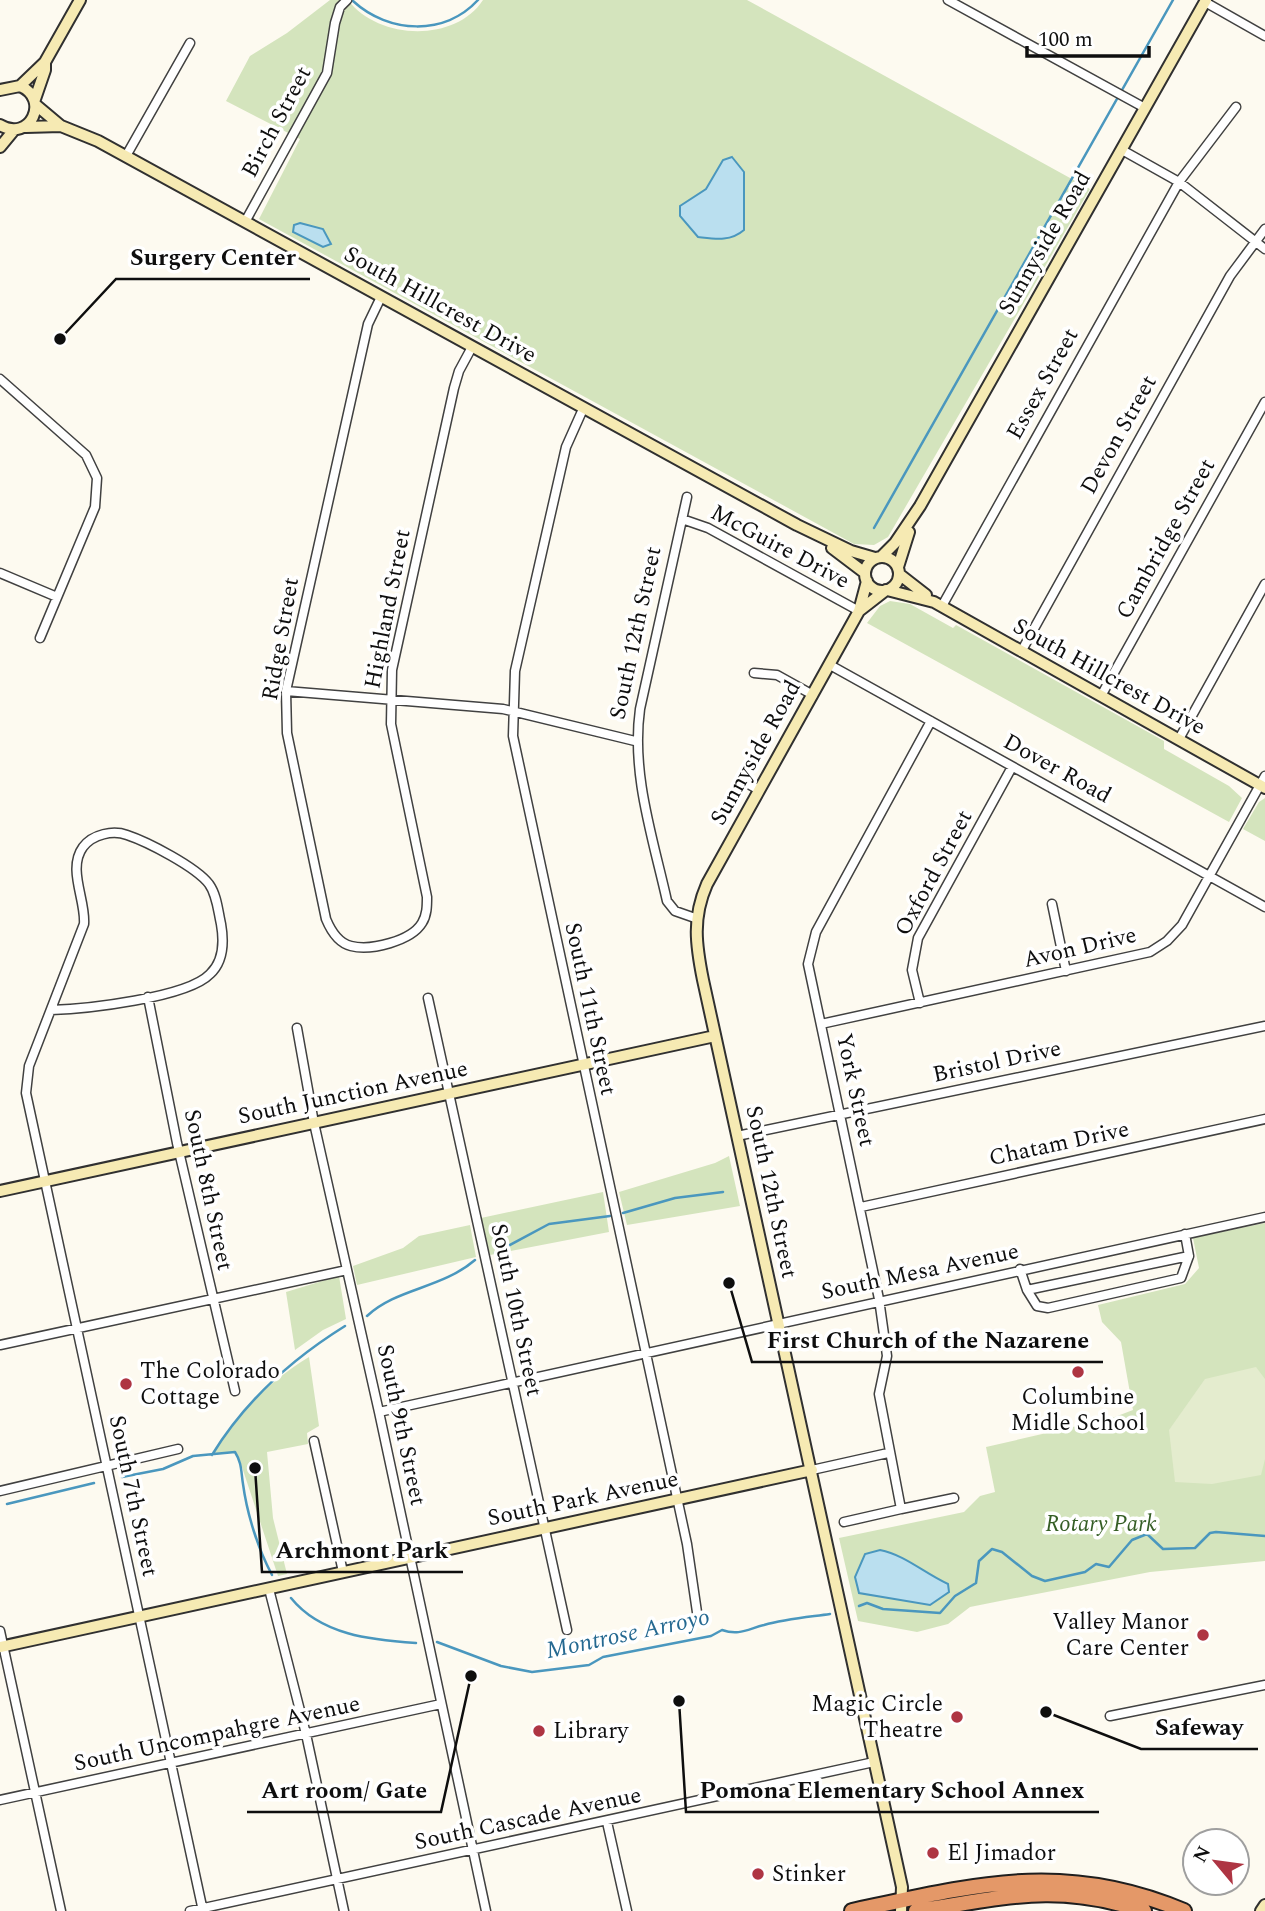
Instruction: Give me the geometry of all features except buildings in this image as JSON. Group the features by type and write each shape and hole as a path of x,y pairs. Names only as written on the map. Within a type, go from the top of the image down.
{"highway":[{"path":"852,1911 901,1906 986,1884 1043,1880 1115,1887 1184,1911"},
{"path":"916,1911 976,1899 1031,1893 1080,1895 1144,1911"}],"street":[{"path":"0,147 34,117 45,62 80,0"},
{"name":"Birch Street","path":"245,222 327,73 335,23 340,7 347,0"},
{"path":"948,0 1145,108"},
{"path":"1205,1 1265,36"},
{"name":"Sunnyside Road","path":"878,557 895,543 920,506 1205,1"},
{"path":"126,156 190,43"},
{"path":"0,90 20,86 45,62"},
{"name":"South Hillcrest Drive","path":"20,86 61,125 126,156 797,525"},
{"name":"Essex Street","path":"938,604 1179,182 1236,107"},
{"path":"0,125 20,128"},
{"name":"South Hillcrest Drive","path":"20,128 61,125"},
{"path":"1122,150 1179,182 1265,249"},
{"name":"Devon Street","path":"1021,652 1230,276 1265,229"},
{"name":"Ridge Street","path":"381,297 368,324 286,691 287,733 326,919 338,939 351,946 387,943"},
{"name":"Highland Street","path":"387,943 416,930 427,910 428,897 391,724 389,700 392,670 454,388 472,347"},
{"path":"0,379 86,455 97,478 95,507 40,638"},
{"name":"Cambridge Street","path":"1101,696 1265,402"},
{"name":"South 11th Street","path":"583,408 566,447 515,671 512,712 516,758 690,1555 698,1619"},
{"name":"South 12th Street","path":"687,497 640,709 635,741 640,781 667,901 675,911 695,918 696,944 715,1036 902,1888 901,1906"},
{"name":"Sunnyside Road","path":"899,571 902,547 920,506"},
{"name":"McGuire Drive","path":"681,519 708,528 859,611"},
{"path":"797,525 851,551 891,559 899,571 938,604"},
{"path":"797,525 866,577 874,588 938,604"},
{"path":"866,577 869,564 878,557"},
{"path":"887,590 895,584 899,571"},
{"path":"0,573 57,597"},
{"name":"Sunnyside Road","path":"695,918 706,884 859,611 866,577"},
{"path":"1179,739 1265,584"},
{"name":"Sunnyside Road","path":"859,611 887,590"},
{"name":"South Hillcrest Drive","path":"938,604 1263,783"},
{"name":"Dover Road","path":"830,665 1265,907"},
{"path":"754,673 777,675 813,695"},
{"path":"286,691 512,712 635,741"},
{"name":"York Street","path":"901,1509 879,1394 887,1356 879,1299 808,964 813,940 931,721"},
{"name":"Oxford Street","path":"920,1003 912,970 918,938 1012,767"},
{"path":"743,781 759,790"},
{"name":"Avon Drive","path":"821,1024 1150,952 1167,942 1182,925 1208,875 1263,783"},
{"name":"South 7th Street","path":"148,997 194,985 211,974 221,957 223,938 215,894 198,873 126,834 109,833 94,838 83,847 77,860 76,875 85,908 84,924 29,1066 26,1093 79,1327 203,1910"},
{"path":"1052,905 1066,971"},
{"path":"51,1010 82,1009 148,997"},
{"name":"South 8th Street","path":"148,997 212,1298 235,1391"},
{"name":"South 10th Street","path":"428,998 567,1630"},
{"name":"Bristol Drive","path":"737,1136 1265,1026"},
{"name":"South 9th Street","path":"297,1028 314,1123 486,1911"},
{"name":"South Junction Avenue","path":"0,1191 715,1036"},
{"name":"Chatam Drive","path":"861,1207 1265,1119"},
{"name":"South Mesa Avenue","path":"379,1412 646,1355 879,1299 1265,1217"},
{"path":"1020,1269 1027,1290 1037,1306 1048,1308 1181,1278 1189,1256 1185,1234"},
{"path":"1027,1290 1189,1256"},
{"path":"0,1345 347,1270"},
{"path":"314,1441 343,1572"},
{"path":"0,1491 178,1449"},
{"name":"South Park Avenue","path":"2,1647 888,1452"},
{"path":"844,1522 954,1498"},
{"path":"269,1588 306,1734 344,1911"},
{"path":"0,1631 61,1911"},
{"path":"1110,1716 1265,1685"},
{"name":"South Uncompahgre Avenue","path":"0,1800 441,1704"},
{"name":"South Cascade Avenue","path":"190,1911 874,1762"},
{"path":"607,1822 627,1911"},
{"path":"1261,1911 1265,1905"}],"green space":[{"path":"330,0 348,0 361,13 378,23 416,31 454,24 470,14 483,0 747,0 1090,189 888,537 874,545 854,544 259,219 300,139 226,101 250,56 287,33"},
{"path":"890,601 910,604 953,628 956,625 1164,741 1164,749 1229,786 1242,798 1229,822 867,623 880,606"},
{"path":"1265,798 1265,841 1243,829 1259,802"},
{"path":"729,1156 740,1206 627,1225 619,1192 715,1163"},
{"path":"603,1192 609,1232 490,1255 481,1218"},
{"name":"Rotary Park","path":"1265,1223 1265,1561 1150,1572 970,1607 948,1624 917,1632 858,1621 839,1538 964,1512 980,1496 995,1492 986,1447 1112,1418 1133,1410 1121,1342 1102,1322 1098,1305 1185,1284 1199,1268 1193,1238"},
{"path":"470,1225 476,1257 357,1285 353,1266 403,1248 419,1236"},
{"path":"339,1276 346,1319 323,1330 295,1350 286,1292"},
{"path":"309,1357 319,1426 307,1433 308,1444 267,1452 273,1518 287,1574 278,1576 239,1458 235,1452 212,1455 254,1400 280,1377"},
{"path":"1256,1367 1265,1379 1265,1459 1261,1475 1212,1484 1175,1482 1169,1430 1205,1379"}],"water":[{"path":"732,157 744,172 744,230 728,238 698,237 680,216 680,206 706,189 723,160"},
{"path":"300,223 323,229 331,244 323,247 293,232 294,225"},
{"path":"880,1550 906,1560 948,1584 949,1592 930,1605 859,1593 855,1577 865,1554"}],"waterway":[{"path":"353,1 383,20 417,26 450,20 465,12 478,0"},
{"path":"874,528 1173,0"},
{"path":"623,1213 675,1198 723,1192"},
{"path":"495,1253 549,1224 610,1216"},
{"path":"367,1316 392,1300 462,1270 475,1260"},
{"path":"212,1455 239,1417 271,1383 306,1352 345,1326"},
{"name":"Montrose Arroyo","path":"122,1477 163,1469 193,1456 235,1452 254,1531 272,1575"},
{"name":"Montrose Arroyo","path":"7,1504 94,1483"},
{"name":"Montrose Arroyo","path":"859,1606 867,1603 883,1609 940,1613 955,1596 976,1583 979,1561 992,1549 1002,1552 1032,1576 1045,1581 1085,1572 1096,1564 1109,1567 1132,1540 1147,1534 1163,1549 1195,1548 1210,1533 1216,1532 1265,1536"},
{"name":"Montrose Arroyo","path":"291,1598 303,1610 332,1628 365,1637 416,1643"},
{"name":"Montrose Arroyo","path":"437,1642 501,1666 532,1672 589,1665 603,1657 711,1636 722,1630 739,1632 780,1621 830,1614"}],"place":[{"name":"Surgery Center","path":"60,339"},
{"name":"First Church of the Nazarene","path":"729,1283"},
{"name":"Columbine Midle School","path":"1078,1372"},
{"name":"The Colorado Cottage","path":"126,1384"},
{"name":"Archmont Park","path":"255,1468"},
{"name":"Valley Manor Care Center","path":"1203,1635"},
{"name":"Art room/ Gate","path":"471,1676"},
{"name":"Pomona Elementary School Annex","path":"679,1701"},
{"name":"Safeway","path":"1046,1712"},
{"name":"Magic Circle Theatre","path":"957,1717"},
{"name":"Library","path":"539,1731"},
{"name":"El Jimador","path":"933,1853"},
{"name":"Stinker","path":"758,1874"}]}
